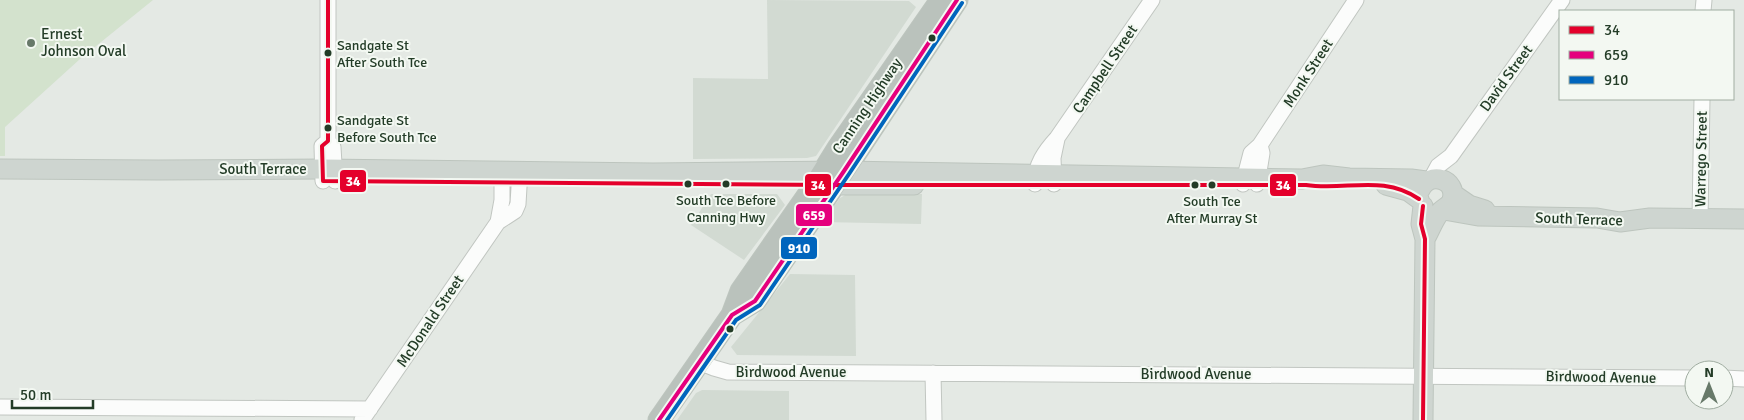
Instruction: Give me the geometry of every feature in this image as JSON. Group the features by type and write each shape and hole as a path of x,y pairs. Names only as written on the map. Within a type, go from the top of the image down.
{"highway":[{"name":"Canning Highway","path":"659,420 732,315 755,301 829,178 941,0"},
{"name":"Canning Highway","path":"829,178 957,0"}],"main road":[{"name":"South Terrace","path":"0,169 158,170 329,175"},
{"name":"South Terrace","path":"0,181 329,175 1251,181 1302,179 1323,175 1349,178 1411,179 1441,193 1478,216 1597,218 1612,222 1744,213"},
{"name":"South Terrace","path":"1251,181 1324,187 1388,185 1408,191 1431,212 1441,193"},
{"path":"1423,420 1425,239 1421,224 1420,189 1441,193 1425,239"},
{"name":"South Terrace","path":"1700,216 1744,219"}],"street":[{"path":"328,0 328,141 322,146 329,175"},
{"name":"Campbell Street","path":"1045,179 1046,149 1057,138 1152,0"},
{"name":"Monk Street","path":"1251,181 1251,153 1260,145 1356,0"},
{"name":"David Street","path":"1441,193 1438,166 1450,156 1562,0"},
{"name":"Warrego Street","path":"1700,216 1702,100"},
{"name":"McDonald Street","path":"366,414 498,222 515,211 518,204 511,176"},
{"name":"Birdwood Avenue","path":"699,362 728,372 1684,378"},
{"path":"933,373 934,420"},
{"path":"0,407 366,414"}],"shaded area":[{"path":"767,0 909,1 916,7 816,156 807,158 693,159 693,78 768,79"},
{"path":"711,194 777,194 785,205 744,260 691,225"},
{"path":"847,194 922,194 921,224 822,222 840,198"},
{"path":"790,274 855,275 856,356 737,355 731,347"},
{"path":"702,390 789,391 789,420 677,420 696,393"}],"green space":[{"path":"0,0 153,0 80,59 5,127 5,156 0,156"}],"transit line":[{"name":"34","path":"328,0 328,141 322,146 323,181 834,185 1378,185 1405,191 1419,199"},
{"name":"659","path":"659,420 732,315 755,301 957,0"},
{"name":"910","path":"667,420 736,320 760,305 962,3"},
{"name":"34","path":"1423,206 1421,224 1425,239 1423,420"}],"place":[{"name":"Ernest Johnson Oval","path":"31,43"},
{"name":"Sandgate St After South Tce","path":"328,53"},
{"name":"Sandgate St Before South Tce","path":"328,128"},
{"name":"South Tce Before Canning Hwy","path":"726,184"},
{"name":"South Tce After Murray St","path":"1212,185"}]}
